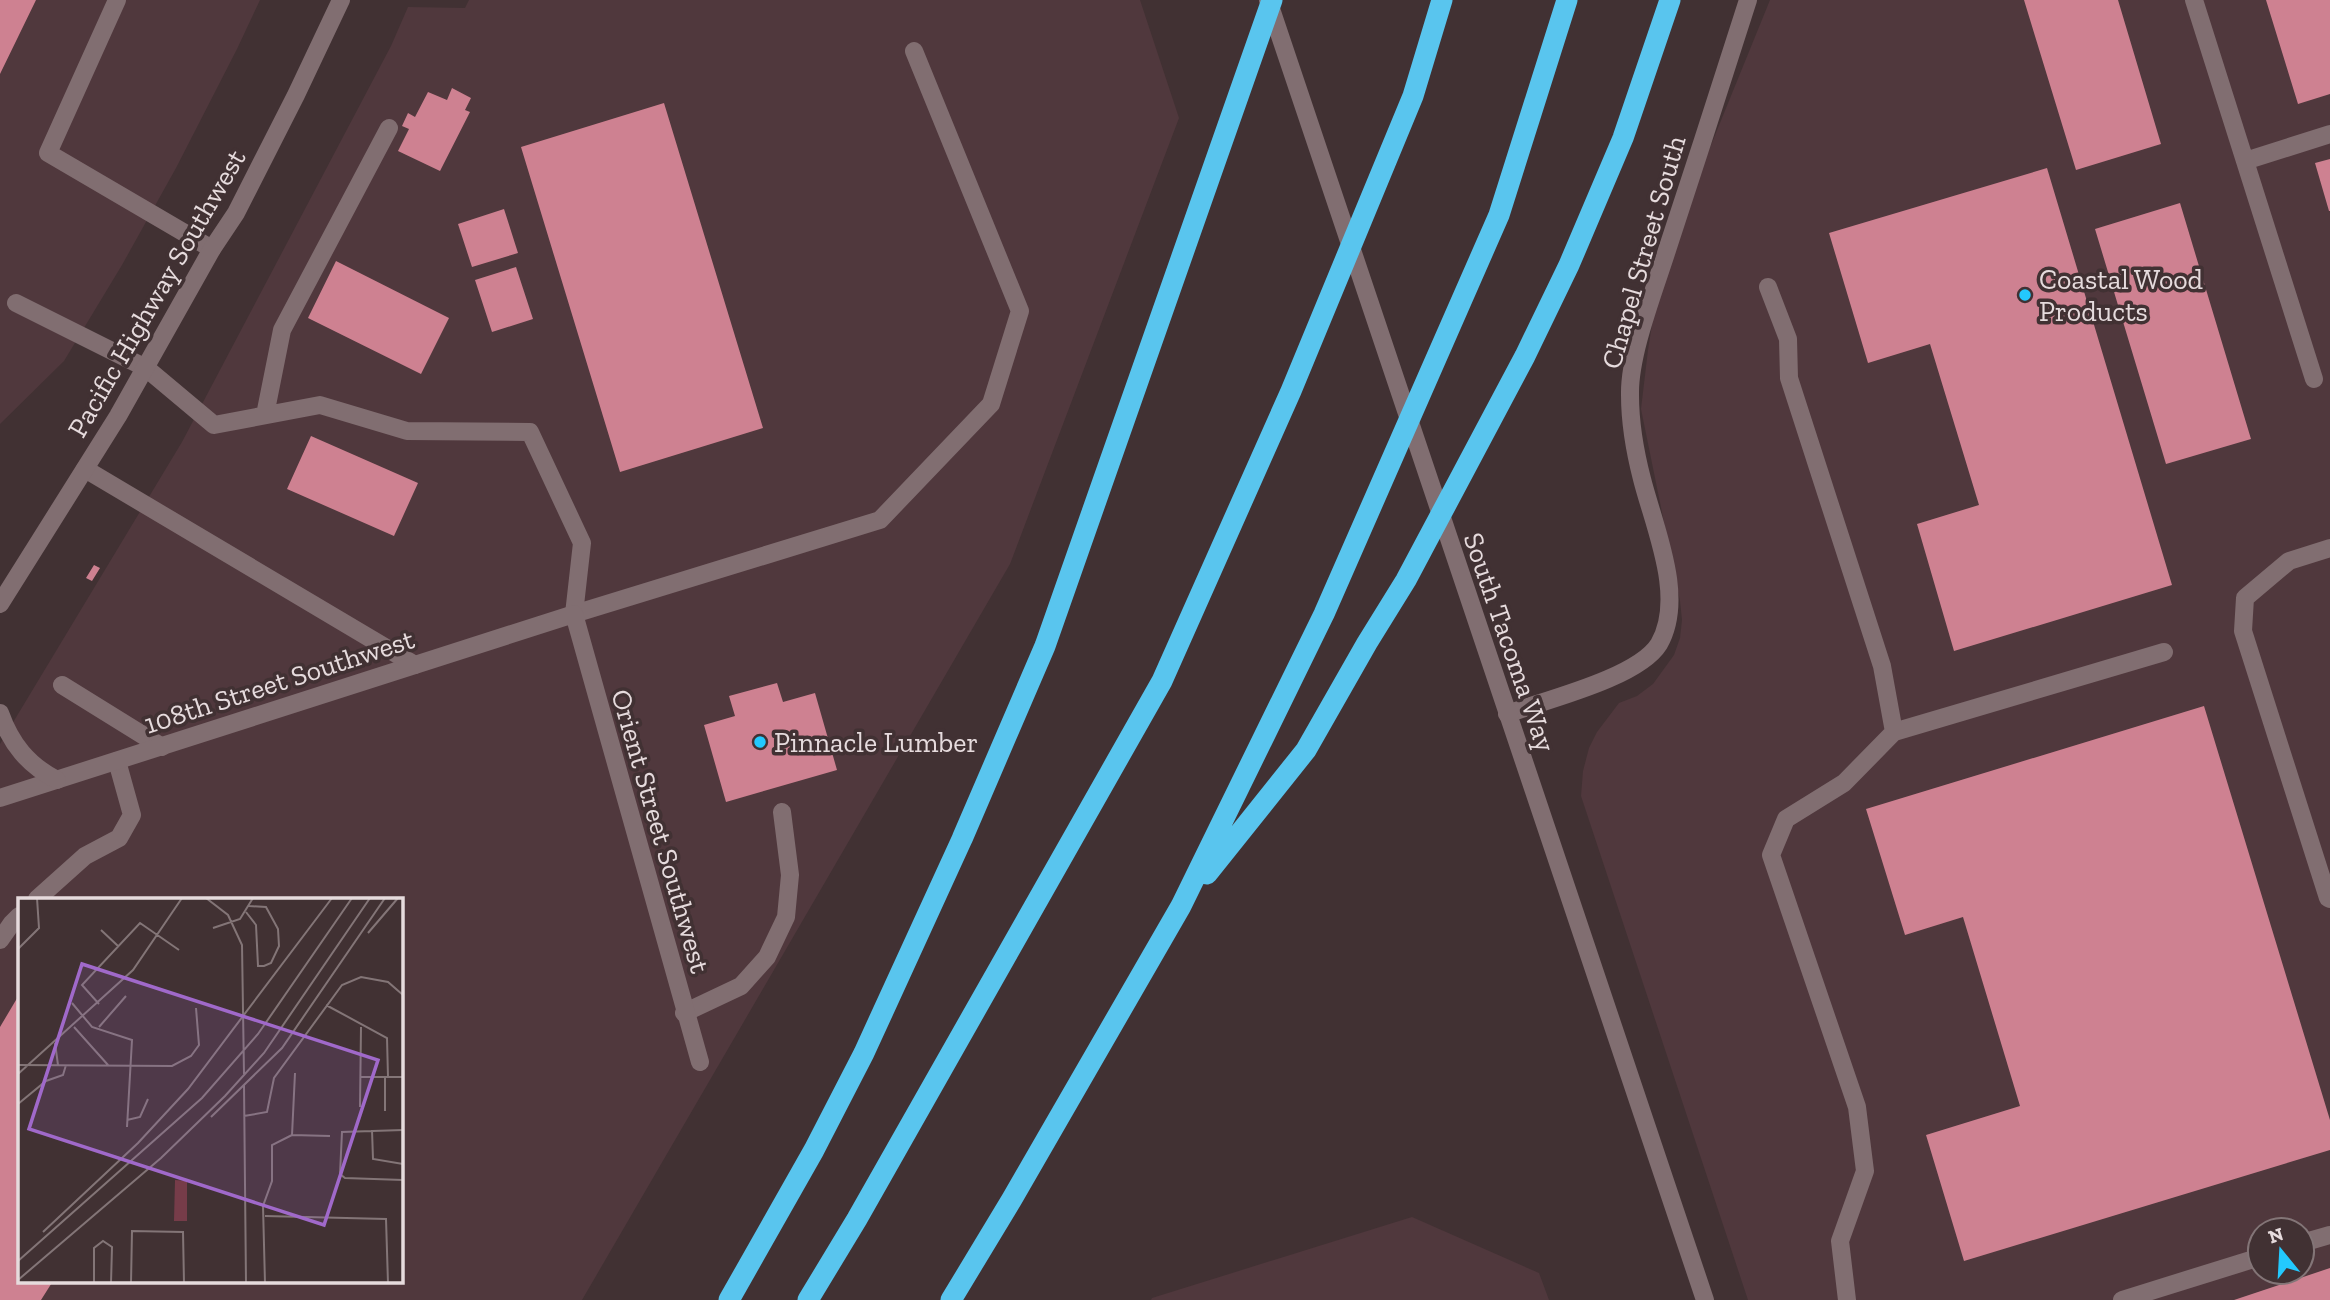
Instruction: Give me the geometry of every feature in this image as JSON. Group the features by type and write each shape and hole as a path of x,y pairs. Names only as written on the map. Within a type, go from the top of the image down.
{"highway":[{"path":"729,1300 814,1150 864,1053 962,839 1045,646 1270,0"},
{"path":"808,1300 1162,681 1291,391 1413,96 1442,0"},
{"path":"951,1300 1181,906 1324,614 1499,215 1567,0"},
{"path":"1181,906 1306,750 1406,580 1525,356 1574,253 1623,138 1670,0"}],"street":[{"path":"117,0 48,153 212,249"},
{"name":"Pacific Highway Southwest","path":"0,604 85,469 146,368 212,249 236,214 341,0"},
{"name":"South Tacoma Way","path":"1270,0 1307,119 1704,1300"},
{"name":"Chapel Street South","path":"1507,714 1636,666 1651,654 1664,631 1669,595 1666,571 1633,439 1631,373 1660,273 1748,0"},
{"path":"2194,0 2314,379"},
{"name":"108th Street Southwest","path":"0,798 574,614 880,520 991,404 1020,311 914,51"},
{"path":"265,415 282,330 389,128"},
{"path":"2245,161 2330,134"},
{"path":"1768,287 1788,339 1789,378 1882,666 1894,732"},
{"path":"16,303 146,368 214,425 320,405 407,431 530,432 582,543 574,614"},
{"path":"85,469 415,665"},
{"path":"2330,548 2289,561 2245,598 2243,631 2330,899"},
{"name":"Orient Street Southwest","path":"574,614 699,1062"},
{"path":"1847,1300 1840,1241 1865,1171 1857,1107 1771,855 1786,819 1844,783 1894,732 2164,652"},
{"path":"62,685 162,747"},
{"path":"0,713 15,747 40,771 57,780"},
{"path":"38,898 85,856 119,838 132,815 117,761"},
{"path":"684,1013 741,986 767,957 786,917 790,875 782,812"},
{"path":"0,940 18,917"},
{"path":"2122,1300 2246,1261"}],"shaded area":[{"path":"0,0 260,0 176,168 64,361 0,424"},
{"path":"469,0 1140,0 1179,118 1010,564 582,1300 0,1300 0,744 182,442 391,46 408,7 465,8"},
{"path":"1770,0 2330,0 2330,1300 1748,1300 1581,796 1583,771 1589,748 1597,732 1619,703 1637,696 1653,684 1674,655 1680,638 1680,601 1641,409 1661,268"},
{"path":"1412,1217 1539,1273 1549,1300 1151,1300 1152,1298"}],"building":[{"path":"0,0 36,0 0,74"},
{"path":"2024,0 2118,0 2161,144 2076,170"},
{"path":"2266,0 2330,0 2330,94 2298,104"},
{"path":"452,88 471,98 465,110 470,112 440,171 398,151 409,129 402,126 408,113 415,117 428,92 447,100"},
{"path":"664,103 763,428 620,472 521,147"},
{"path":"2330,159 2330,211 2329,211 2315,163"},
{"path":"2047,168 2172,585 1954,651 1917,524 1979,505 1930,344 1868,363 1829,233"},
{"path":"2180,203 2251,439 2166,464 2095,229"},
{"path":"504,209 518,253 472,267 458,224"},
{"path":"336,261 449,318 421,374 308,318"},
{"path":"516,267 533,319 492,332 475,280"},
{"path":"311,436 418,483 394,536 287,489"},
{"path":"94,565 100,568 92,581 86,578"},
{"path":"777,683 783,702 815,693 837,770 726,802 704,725 735,716 729,696"},
{"path":"2204,706 2330,1120 2330,1150 1964,1261 1926,1135 2020,1106 1963,917 1905,935 1866,809"},
{"path":"18,997 18,1282 52,1282 41,1300 0,1300 0,1027"},
{"path":"2330,1268 2330,1300 2234,1300 2276,1286 2316,1286 2316,1273"}],"place":[{"name":"Coastal Wood Products","path":"2025,295"},
{"name":"Pinnacle Lumber","path":"760,742"}]}
